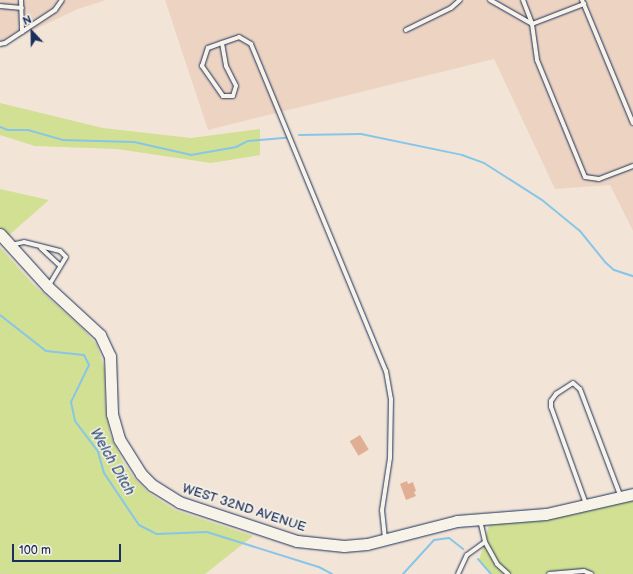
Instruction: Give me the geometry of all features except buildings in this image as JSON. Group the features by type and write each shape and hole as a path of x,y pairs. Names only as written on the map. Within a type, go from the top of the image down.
{"street":[{"name":"WEST 32ND AVENUE","path":"0,234 48,287 90,325 107,346 112,368 114,426 130,459 152,485 178,502 200,511 298,541 344,546 385,540 438,525 479,518 546,514 587,506 633,494"}],"lane":[{"path":"22,0 22,32"},
{"path":"0,44 22,32 55,10 62,0"},
{"path":"406,30 451,8 460,0"},
{"path":"490,0 532,24"},
{"path":"524,0 532,24 537,60 585,177 599,179 633,166"},
{"path":"532,24 583,2 631,112 633,123"},
{"path":"0,6 22,8"},
{"path":"222,43 226,66 236,86 233,96 223,96 202,66 208,48 239,36 251,44 386,371 391,399 390,458 382,510 385,540"},
{"path":"11,245 24,242 40,248 60,251 66,257 48,287"},
{"path":"40,248 60,265"},
{"path":"587,506 551,407 551,401 556,394 573,383 580,389 621,498"},
{"path":"479,518 485,542 497,564 508,574"},
{"path":"458,574 467,555 485,542"},
{"path":"549,574 584,571 591,574"}],"shaded area":[{"path":"0,0 106,0 78,9 0,46"},
{"path":"165,0 633,0 633,231 610,185 555,189 494,59 208,130"}],"green space":[{"path":"0,103 103,128 191,138 260,129 260,155 211,163 117,149 35,146 0,135"},
{"path":"0,189 49,200 0,243"},
{"path":"0,247 33,284 84,330 97,345 105,370 105,404 110,434 123,462 135,479 149,493 175,510 253,536 205,574 0,574"},
{"path":"633,495 633,574 490,574 479,561 491,518"}],"waterway":[{"path":"0,127 8,130 28,130 62,140 134,142 191,155 236,147 248,141 286,138"},
{"path":"299,135 361,134 462,155 484,163 542,200 580,231 605,262 614,270 633,276"},
{"name":"Welch Ditch","path":"0,315 46,351 84,355 89,365 71,402 75,421 98,452 104,473 139,525 157,534 207,532 319,567 332,574"},
{"name":"Welch Ditch","path":"403,574 434,540 449,538 463,549"},
{"name":"Welch Ditch","path":"478,559 491,574"}]}
